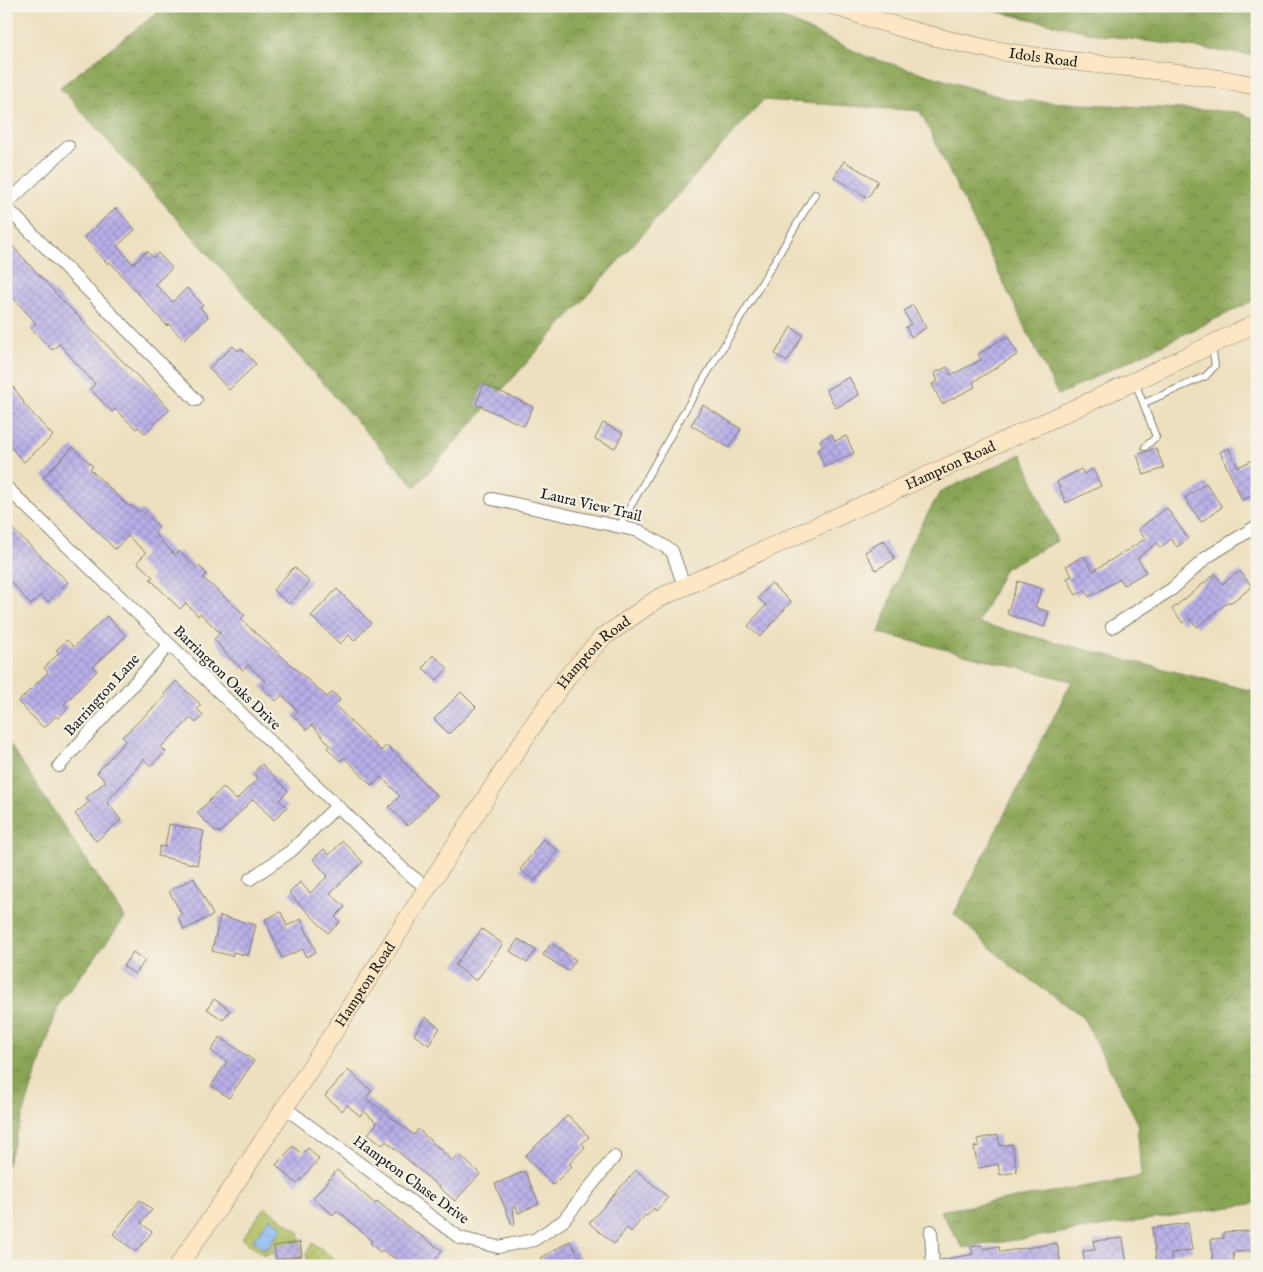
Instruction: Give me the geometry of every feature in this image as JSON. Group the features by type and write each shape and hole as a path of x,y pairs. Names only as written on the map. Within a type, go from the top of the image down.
{"main road":[{"name":"Idols Road","path":"835,6 936,36 990,49 1184,72 1257,86"},
{"name":"Hampton Road","path":"178,1266 428,889 532,727 568,676 602,638 657,599 684,586 1135,381 1257,323"}],"street":[{"path":"68,146 6,206 196,400"},
{"name":"Barrington Oaks Drive","path":"6,487 404,870 428,889"},
{"name":"Laura View Trail","path":"492,499 639,531 672,551 684,586"},
{"path":"1112,627 1172,589 1207,557 1257,526"},
{"name":"Barrington Lane","path":"59,766 169,645"},
{"path":"250,879 290,851 337,806"},
{"name":"Hampton Chase Drive","path":"284,1107 460,1238 498,1247 534,1240 563,1221 614,1157"},
{"path":"931,1230 933,1266"}],"lane":[{"path":"619,527 684,412 815,194"},
{"path":"1144,403 1206,376 1215,366 1211,344"},
{"path":"1135,381 1156,436 1145,447"}],"green space":[{"path":"166,6 757,6 865,56 1011,100 1237,112 1257,120 1257,299 1058,395 920,111 763,100 415,487 60,87"},
{"path":"972,6 1257,6 1257,56 1101,35"},
{"path":"1022,454 1057,541 1005,568 978,623 1257,692 1257,1203 963,1248 940,1211 1141,1177 1137,1121 1082,1016 1012,967 954,914 1072,681 879,633 909,547 940,492"},
{"path":"6,739 125,918 59,1004 6,1167"},
{"path":"265,1207 299,1232 303,1257 276,1261 275,1253 264,1255 242,1239"},
{"path":"313,1243 344,1266 315,1266 307,1259 306,1253"}],"water":[{"path":"270,1218 283,1227 265,1250 253,1240"}],"building":[{"path":"844,161 878,181 868,198 834,177"},
{"path":"116,208 135,230 117,246 133,264 147,251 153,258 158,253 172,268 155,284 172,302 187,288 203,305 200,307 208,317 183,340 169,324 167,326 110,262 108,264 84,237"},
{"path":"6,239 61,299 170,409 145,433 138,427 136,429 115,409 112,412 90,389 95,384 59,344 52,350 31,328 36,323 6,290"},
{"path":"913,305 926,328 911,337 906,327 911,324 904,311"},
{"path":"791,327 803,335 787,362 775,354"},
{"path":"1007,336 1018,354 973,382 975,387 942,404 932,384 938,381 934,373 947,367 951,375 981,360 978,354"},
{"path":"233,346 238,351 241,348 256,364 229,390 209,368"},
{"path":"6,377 23,403 53,436 24,462 6,442"},
{"path":"849,377 859,395 836,408 826,390"},
{"path":"484,384 533,407 524,426 476,404"},
{"path":"703,405 741,429 729,448 691,425"},
{"path":"603,423 623,433 615,448 595,439"},
{"path":"832,434 835,441 846,436 854,453 825,467 817,450 823,447 820,440"},
{"path":"73,447 93,466 90,469 129,507 131,505 139,512 141,510 159,527 154,533 175,555 179,551 197,568 199,566 207,574 203,578 245,615 241,619 248,626 327,697 333,692 340,700 335,705 352,723 381,751 387,745 437,796 408,826 389,807 400,796 381,777 372,786 344,757 340,761 327,748 330,745 312,725 307,730 293,716 298,711 282,695 276,701 261,687 266,682 248,665 243,670 230,658 214,639 220,633 200,613 198,616 186,603 180,609 150,579 153,577 137,562 146,553 128,536 115,549 43,477"},
{"path":"1156,448 1164,468 1144,475 1137,455"},
{"path":"1229,448 1238,467 1253,460 1257,469 1257,494 1242,500 1220,452"},
{"path":"1081,469 1084,474 1093,469 1101,486 1066,503 1057,482"},
{"path":"1206,483 1222,507 1201,522 1185,498"},
{"path":"1167,508 1188,538 1177,547 1171,539 1160,548 1157,543 1138,558 1146,572 1124,585 1120,579 1089,597 1085,590 1076,595 1067,578 1072,576 1066,566 1084,556 1093,571 1145,539 1138,529"},
{"path":"6,523 68,582 48,602 41,595 31,605 6,576"},
{"path":"884,540 895,559 876,570 865,552"},
{"path":"294,567 310,582 289,604 273,590"},
{"path":"1240,571 1252,587 1230,603 1229,601 1197,627 1189,618 1183,623 1172,609 1215,574 1222,584"},
{"path":"1018,581 1042,589 1035,607 1049,612 1044,627 1007,614"},
{"path":"771,583 791,602 760,637 748,626 766,605 758,598"},
{"path":"337,589 371,623 354,641 349,635 340,644 311,616"},
{"path":"107,616 126,636 93,667 97,671 64,704 68,708 58,718 56,716 44,728 18,702 48,672 44,668 59,653 56,650 67,640 74,647"},
{"path":"433,655 448,668 437,680 423,668"},
{"path":"176,681 201,705 197,709 203,715 196,723 191,718 161,747 166,752 150,766 144,759 107,802 121,820 96,841 75,814 89,802 86,798 106,781 97,773 126,740 122,737 166,696 164,694"},
{"path":"461,692 476,707 449,734 434,719"},
{"path":"262,764 288,791 279,800 287,807 274,820 253,799 221,832 216,832 197,813 223,787 236,800 258,778 253,773"},
{"path":"169,824 204,831 197,865 158,856 160,846 165,847"},
{"path":"543,839 558,850 535,881 520,870"},
{"path":"343,841 363,862 330,893 345,907 335,917 340,922 328,933 289,893 300,882 310,893 328,876 313,859 324,849 329,855"},
{"path":"194,878 213,915 184,930 178,917 182,915 169,891"},
{"path":"281,912 287,926 301,919 316,952 306,957 303,949 282,958 265,919"},
{"path":"220,916 256,925 248,956 233,952 232,956 212,951"},
{"path":"482,929 503,944 476,981 455,965"},
{"path":"518,939 536,950 527,963 510,951"},
{"path":"551,943 576,960 568,971 543,955"},
{"path":"133,952 145,961 135,974 123,966"},
{"path":"214,999 230,1010 223,1020 207,1009"},
{"path":"425,1017 440,1028 429,1045 414,1035"},
{"path":"220,1037 254,1061 229,1098 211,1086 227,1062 211,1051"},
{"path":"348,1070 372,1091 366,1098 414,1135 418,1129 453,1161 459,1154 480,1174 455,1201 386,1141 383,1145 368,1134 377,1123 364,1111 360,1116 347,1105 342,1111 325,1096"},
{"path":"568,1115 589,1137 582,1143 585,1147 569,1164 572,1166 553,1185 525,1156"},
{"path":"998,1135 1000,1146 1012,1144 1017,1172 1000,1175 998,1164 978,1168 974,1147 979,1146 977,1139"},
{"path":"293,1146 302,1154 308,1148 319,1159 297,1184 276,1165"},
{"path":"337,1170 375,1204 377,1201 407,1226 442,1250 432,1266 406,1266 382,1250 380,1252 370,1243 372,1241 344,1216 336,1211 333,1215 313,1198"},
{"path":"636,1170 668,1197 656,1211 654,1208 647,1216 645,1215 631,1232 627,1228 614,1244 589,1223"},
{"path":"525,1171 539,1204 518,1213 516,1206 513,1207 515,1225 512,1225 495,1184"},
{"path":"140,1200 152,1210 141,1223 152,1232 136,1252 113,1234"},
{"path":"1188,1223 1192,1250 1171,1253 1172,1266 1157,1266 1152,1228"},
{"path":"1251,1231 1253,1251 1233,1252 1234,1263 1213,1264 1211,1239 1224,1238 1224,1232"},
{"path":"1123,1238 1127,1266 1085,1266 1083,1251 1095,1250 1093,1241"},
{"path":"570,1241 584,1266 546,1266 541,1258"},
{"path":"300,1242 302,1256 276,1260 274,1246"},
{"path":"1057,1243 1061,1266 941,1266 941,1260 973,1254 971,1247 982,1245 983,1249 999,1246 1000,1252"}]}
